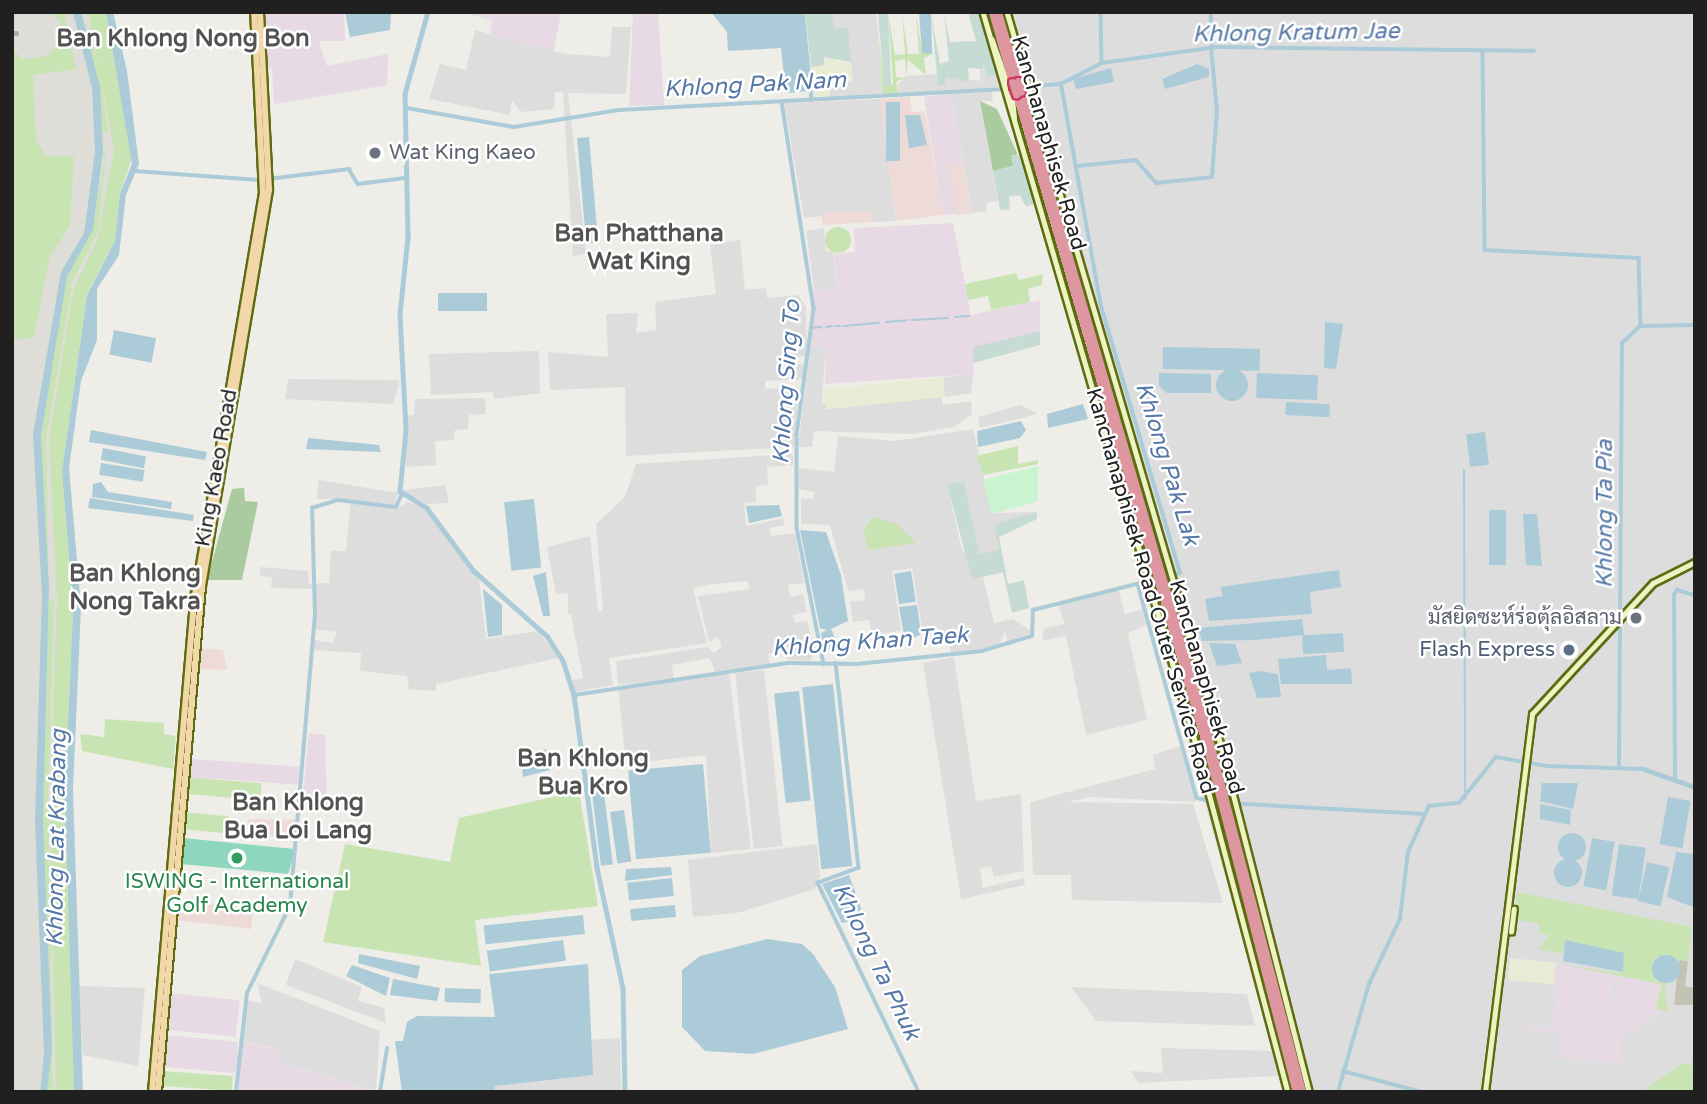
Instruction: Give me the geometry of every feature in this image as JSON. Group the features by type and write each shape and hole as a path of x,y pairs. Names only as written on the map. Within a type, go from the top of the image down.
{"highway":[{"name":"Kanchanaphisek Road","path":"992,12 1011,83 1022,92 1157,573"},
{"name":"Kanchanaphisek Road","path":"998,12 1011,83"},
{"name":"Kanchanaphisek Road","path":"1022,92 1157,573 1229,808 1308,1090"},
{"path":"1087,304 1090,331"},
{"name":"Kanchanaphisek Road","path":"1229,808 1296,1092"}],"main road":[{"name":"King Kaeo Road","path":"254,12 266,178"},
{"name":"King Kaeo Road","path":"152,1092 163,1005 202,586 266,178 260,12"},
{"name":"Kanchanaphisek Road Outer Service Road","path":"982,12 994,48 1011,83 1006,95 1211,798 1288,1092"},
{"path":"1007,12 1027,82 1022,92 1036,110"},
{"path":"994,48 1007,84 1023,84 1011,27"},
{"path":"1014,118 1011,91 1025,90 1036,110 1173,579 1229,808"},
{"path":"1487,1092 1529,750 1540,701 1627,611 1659,582 1694,564"},
{"name":"King Kaeo Road","path":"158,1092 163,1005"}],"shaded area":[{"path":"12,12 97,12 118,152 57,432 63,1092 12,1092"},
{"path":"263,12 344,12 345,41 319,41 327,66 388,54 387,85 274,104 272,69 265,69"},
{"path":"459,12 561,12 554,51 490,35 492,20"},
{"path":"633,12 658,12 664,105 629,106"},
{"path":"805,12 832,12 834,28 848,28 851,62 824,57 824,65 811,67"},
{"path":"832,12 876,12 883,95 830,97 829,89 852,79 848,29 833,28"},
{"path":"878,12 888,12 891,86 884,86"},
{"path":"931,12 940,64 949,61 944,12 950,42 976,41 968,12 980,12 999,74 988,77 983,63 982,69 968,68 969,82 946,77 945,85 938,85"},
{"path":"979,12 1695,12 1695,1092 1283,1092 1279,1076 1138,1083 1131,1071 1163,1073 1161,1048 1273,1051 1155,621 1128,633 1147,720 1086,735 1066,636 1042,641 1044,628 1065,624 1058,604 1118,588 1125,614 1142,609 1145,620 1154,617 1001,88 899,94 898,84 906,76 937,74 938,85 945,77 980,81"},
{"path":"612,27 631,27 626,94 568,93 585,241 585,254 573,256 563,92 555,92 554,109 521,112 512,101 510,115 429,99 440,64 466,70 475,30 566,54 610,57"},
{"path":"836,55 838,62 851,62 853,80 830,89 830,97 814,99 811,67"},
{"path":"992,92 993,101 980,101 998,201 986,203 987,211 972,213 951,94"},
{"path":"951,94 963,164 949,166 957,214 943,215 924,97"},
{"path":"910,97 912,112 925,111 943,215 896,221 880,99"},
{"path":"880,99 896,221 873,222 872,211 804,218 784,103"},
{"path":"1011,155 1022,155 1036,203 1026,207 1020,195 1009,197 1010,209 1000,210 993,171 1013,166"},
{"path":"963,164 972,213 957,216 948,167"},
{"path":"837,211 873,211 873,222 822,225 822,215"},
{"path":"953,223 971,315 1040,300 1040,331 975,348 973,374 825,384 826,347 810,347 814,289 837,290 834,254 855,252 854,228"},
{"path":"824,228 826,251 833,251 837,290 814,289 806,231"},
{"path":"740,240 745,290 766,288 767,298 798,295 806,307 807,356 790,357 788,363 805,364 803,379 765,381 765,389 799,387 794,447 626,456 625,387 550,390 548,352 608,357 606,314 638,313 636,333 656,330 655,302 716,294 710,245"},
{"path":"1040,331 1040,345 973,363 974,347"},
{"path":"810,347 826,347 822,403 941,397 943,405 971,401 972,414 954,427 910,434 814,431 812,447 798,447"},
{"path":"539,351 540,393 494,399 493,392 431,395 429,354"},
{"path":"973,374 971,393 945,397 943,377"},
{"path":"943,377 945,397 826,409 824,390"},
{"path":"288,379 400,380 393,404 285,399"},
{"path":"485,398 486,414 469,415 468,429 455,430 454,440 435,441 436,465 406,467 404,416 414,415 415,399"},
{"path":"1020,405 1038,414 980,428 978,417"},
{"path":"973,429 992,513 1037,512 994,524 999,550 979,554 947,484 962,551 1003,572 983,577 994,623 1013,619 1033,632 1008,642 1005,630 999,646 951,653 948,638 924,641 912,568 892,571 901,630 872,636 869,620 853,622 850,602 865,600 864,589 848,591 830,525 801,524 801,498 813,499 814,492 798,489 799,468 834,472 838,436 895,441"},
{"path":"793,454 793,465 767,467 768,485 756,486 756,502 744,503 746,526 784,518 784,525 770,528 771,536 795,533 804,583 788,585 790,597 803,594 807,612 793,615 795,623 807,621 815,650 810,661 788,660 785,649 768,654 770,665 715,672 710,658 672,665 674,679 618,685 616,661 708,647 714,653 722,646 718,637 709,642 698,596 750,589 747,581 713,584 693,588 707,643 609,658 613,685 575,692 571,680 583,678 571,615 578,614 568,615 568,593 556,594 547,547 590,536 598,611 603,611 596,524 625,497 636,464"},
{"path":"319,480 391,492 445,485 449,503 427,504 407,493 397,495 395,505 357,503 397,508 408,502 424,508 479,580 486,639 538,631 559,658 436,684 436,691 409,689 407,676 360,671 361,653 314,650 314,640 333,643 337,632 315,629 314,589 271,588 272,577 260,576 260,567 308,571 309,584 329,583 331,551 346,551 351,499 316,499"},
{"path":"964,482 979,554 999,550 994,524 1037,512 1037,519 999,537 1008,584 1024,580 1029,608 1012,613 1003,572 972,579 947,484"},
{"path":"199,648 223,650 227,670 197,669"},
{"path":"954,657 976,801 1021,794 1024,871 994,877 991,866 980,869 983,888 1024,878 1025,885 961,899 923,663"},
{"path":"764,670 783,846 754,849 735,673"},
{"path":"729,672 751,849 711,853 706,755 626,764 618,688"},
{"path":"309,733 325,735 327,808 302,804"},
{"path":"1180,746 1196,802 1090,797 1067,802 1193,804 1223,903 1072,900 1071,875 1033,875 1030,802 1155,769 1153,755"},
{"path":"190,759 301,767 299,785 189,777"},
{"path":"248,819 296,820 296,836 248,835"},
{"path":"817,844 820,877 815,889 737,913 693,917 688,860"},
{"path":"177,900 253,909 251,929 175,920"},
{"path":"1510,958 1556,963 1553,985 1508,980"},
{"path":"295,959 362,987 358,1001 384,1008 386,1023 286,985"},
{"path":"1679,959 1688,961 1685,986 1695,988 1695,1005 1674,1005"},
{"path":"1556,963 1615,975 1609,998 1615,1000 1621,977 1662,984 1656,1007 1662,1013 1621,1039 1621,1063 1557,1058 1561,1035 1501,1026 1550,1029 1559,989 1552,987"},
{"path":"257,983 380,1031 376,1091 278,1062 280,1050 241,1040 246,1000 262,1003"},
{"path":"78,986 145,988 138,1066 83,1055"},
{"path":"1071,987 1247,994 1255,1026 1096,1021"},
{"path":"170,993 240,1000 236,1037 166,1030"},
{"path":"166,1035 237,1042 239,1058 243,1041 282,1051 280,1063 378,1092 238,1092 239,1061 235,1073 164,1067"},
{"path":"620,1038 621,1092 490,1092 493,1083 587,1040"}],"green space":[{"path":"51,12 64,12 76,69 33,75 36,139 46,156 74,157 70,225 49,259 34,338 12,340 12,49 23,59 46,56 60,44 60,21"},
{"path":"81,12 99,66 108,132 103,133"},
{"path":"89,12 106,12 132,158 120,193 115,241 87,294 62,471 73,608 65,796 75,1065 74,1092 56,1092 50,796 57,601 49,439 73,290 98,239 114,150"},
{"path":"876,12 884,86 893,84 888,12 895,55 905,54 902,12 908,54 919,54 916,12 922,53 934,53 924,58 926,75 908,60 906,76 905,59 895,61 896,77 905,78 896,82 899,94 883,95"},
{"path":"1024,91 1035,115 1112,384 1065,223"},
{"path":"1011,92 1150,574 1147,574"},
{"path":"980,101 997,109 1017,153 1013,166 993,171"},
{"path":"108,135 98,232 72,282 46,439 49,595 41,436 67,277 93,230"},
{"path":"838,227 847,231 851,240 847,249 838,253 829,249 825,240 829,231"},
{"path":"1016,273 1019,280 1043,274 1042,285 1028,289 1030,302 991,310 988,296 968,300 965,284"},
{"path":"1018,446 1018,464 1038,460 1038,464 984,475 976,456"},
{"path":"1038,466 1038,501 992,514 983,480"},
{"path":"244,488 245,501 258,502 242,580 207,580 232,489"},
{"path":"873,517 897,524 916,543 868,550 864,529"},
{"path":"49,600 54,600 48,796 53,1092 47,1092 52,1049 43,819"},
{"path":"105,719 164,723 164,734 176,736 173,769 82,751 80,734 104,737"},
{"path":"188,777 262,783 260,800 187,794"},
{"path":"579,791 598,906 475,920 481,966 323,942 345,844 450,862 459,818"},
{"path":"185,812 229,817 227,834 183,829"},
{"name":"ISWING - International Golf Academy","path":"183,838 294,849 288,874 181,864"},
{"path":"1517,892 1692,927 1688,961 1655,957 1655,980 1675,983 1665,984 1667,1012 1656,1008 1662,984 1563,965 1621,973 1625,955 1566,940 1562,954 1539,949 1549,935 1539,933 1539,923 1516,920"},
{"path":"1692,1057 1695,1092 1641,1092 1681,1064 1690,1065"},
{"path":"163,1071 233,1076 232,1091 162,1086"}],"water":[{"path":"73,12 81,12 100,87 103,152 93,230 67,277 41,436 49,589 43,819 52,1049 47,1092 40,1092 44,1053 35,820 42,595 33,435 61,272 84,233 95,152 92,88"},
{"path":"106,12 113,12 127,71 139,164 126,195 119,255 97,289 97,340 81,381 69,468 81,607 73,790 83,1092 74,1092 65,796 73,608 62,471 87,295 115,241 120,193 132,164"},
{"path":"345,12 391,12 390,30 350,37"},
{"path":"711,12 801,12 809,91 786,93 781,48 728,51 727,32"},
{"path":"919,12 931,12 932,54 922,53"},
{"path":"1197,64 1209,69 1209,77 1165,89 1162,79"},
{"path":"1111,68 1114,82 1076,89 1073,79"},
{"path":"886,102 900,102 900,161 886,161"},
{"path":"905,115 920,115 927,145 909,148"},
{"path":"589,137 598,243 586,244 577,138"},
{"path":"438,293 487,293 487,311 438,311"},
{"path":"1325,322 1343,324 1336,369 1324,368"},
{"path":"114,330 156,338 151,363 109,355"},
{"path":"1163,347 1260,349 1260,371 1163,369"},
{"path":"1232,369 1244,373 1248,385 1244,397 1232,401 1220,397 1216,385 1220,373"},
{"path":"1159,373 1211,374 1211,393 1167,393 1159,386"},
{"path":"1257,373 1318,375 1317,400 1256,398"},
{"path":"1286,402 1330,404 1329,417 1285,415"},
{"path":"1083,404 1088,419 1048,428 1047,414"},
{"path":"1021,421 1026,430 1020,438 978,447 977,431"},
{"path":"91,430 207,452 205,460 89,442"},
{"path":"1485,432 1489,465 1470,467 1466,434"},
{"path":"308,438 379,445 381,452 306,449"},
{"path":"103,448 146,456 144,468 101,460"},
{"path":"101,463 144,470 143,482 99,475"},
{"path":"101,482 108,492 172,502 171,509 92,497 93,484"},
{"path":"90,498 194,515 193,521 88,508"},
{"path":"534,499 541,568 511,571 504,502"},
{"path":"779,505 782,516 749,523 746,506"},
{"path":"1489,510 1506,510 1506,565 1489,565"},
{"path":"1523,514 1537,514 1542,566 1526,565"},
{"path":"800,530 826,532 841,575 848,621 831,629 839,647 824,650 821,633 827,630 820,628"},
{"path":"1339,570 1341,587 1310,592 1312,614 1209,621 1205,599 1223,596 1220,587"},
{"path":"911,571 916,602 899,604 894,574"},
{"path":"546,572 550,616 543,616 533,576"},
{"path":"483,589 502,605 502,635 488,637"},
{"path":"917,605 921,634 911,640 904,635 899,607"},
{"path":"1302,619 1304,635 1255,640 1202,641 1198,628"},
{"path":"1343,633 1344,652 1303,654 1302,635"},
{"path":"1209,643 1235,644 1242,663 1217,666"},
{"path":"1326,655 1327,670 1351,668 1352,684 1281,684 1278,659"},
{"path":"1260,671 1278,674 1281,697 1257,698 1249,673"},
{"path":"833,684 852,866 821,869 802,687"},
{"path":"799,691 810,800 786,803 774,694"},
{"path":"546,749 550,770 523,777 521,759"},
{"path":"703,764 711,853 636,859 628,771"},
{"path":"1542,783 1578,783 1573,809 1540,801"},
{"path":"603,784 613,864 601,866 591,785"},
{"path":"1668,797 1691,801 1682,848 1660,844"},
{"path":"1540,804 1571,810 1570,825 1540,819"},
{"path":"624,810 631,861 617,863 610,812"},
{"path":"1572,833 1582,837 1586,847 1582,857 1572,861 1562,857 1558,847 1562,837"},
{"path":"1592,838 1615,842 1606,890 1583,886"},
{"path":"1619,844 1646,848 1639,899 1612,895"},
{"path":"1676,852 1695,854 1693,907 1667,897"},
{"path":"1568,859 1578,863 1582,873 1578,883 1568,887 1558,883 1554,873 1558,863"},
{"path":"1647,862 1669,867 1660,906 1638,901"},
{"path":"671,867 672,875 625,881 626,869"},
{"path":"849,875 861,908 857,919 842,923 822,884"},
{"path":"672,878 674,896 629,901 627,883"},
{"path":"675,905 676,917 631,921 630,909"},
{"path":"583,915 585,934 486,944 484,925"},
{"path":"767,939 802,944 813,954 835,987 848,1029 753,1054 705,1051 682,1027 682,970 700,956"},
{"path":"563,940 566,961 490,972 487,951"},
{"path":"1565,940 1624,953 1623,972 1563,961"},
{"path":"359,954 420,966 417,979 358,963"},
{"path":"1666,955 1676,959 1680,969 1676,979 1666,983 1656,979 1652,969 1656,959"},
{"path":"588,964 593,1075 495,1086 494,1092 402,1092 395,1041 403,1041 407,1022 417,1016 495,1017 489,974"},
{"path":"352,965 390,978 386,996 346,976"},
{"path":"393,979 440,988 437,1001 390,995"},
{"path":"445,988 481,989 480,1003 445,1002"}],"waterway":[{"path":"428,12 405,94 408,237 400,315 406,431 400,491 427,508 474,571 547,636 563,661 574,695 597,868 623,988 625,1092"},
{"path":"803,12 812,100"},
{"path":"1101,12 1102,63"},
{"path":"1211,12 1212,47"},
{"path":"1078,166 1136,160 1157,183 1212,177 1217,111 1211,47"},
{"name":"Khlong Kratum Jae","path":"1020,87 1061,84 1102,63 1218,47 1534,51"},
{"path":"1483,52 1485,250 1639,258 1641,326"},
{"name":"Khlong Khan Taek","path":"574,695 788,663 857,664 982,651 1032,636 1033,610 1180,573 1101,307 1061,84"},
{"name":"Khlong Pak Nam","path":"407,108 514,127 619,110 1005,89"},
{"name":"Khlong Sing To","path":"782,102 814,309 797,435 797,528 824,664"},
{"path":"268,179 349,169 358,184 405,178"},
{"path":"134,171 261,180"},
{"path":"955,317 969,316"},
{"path":"912,320 948,318"},
{"path":"886,322 907,320"},
{"path":"843,326 879,323"},
{"name":"Khlong Ta Pia","path":"1619,765 1622,343 1640,326 1695,325"},
{"path":"826,327 832,326"},
{"path":"835,326 840,326"},
{"path":"811,328 822,327"},
{"path":"1464,470 1465,799"},
{"path":"236,1092 247,993 290,906 315,614 312,508 338,500 396,507 402,494"},
{"name":"Khlong Pak Lak","path":"1138,584 1197,798 1219,803"},
{"path":"1675,779 1674,595 1677,590 1695,595"},
{"name":"Khlong Ta Phuk","path":"836,663 859,868 818,883 919,1092"},
{"path":"1338,1092 1369,984 1400,919 1408,852 1429,806 1459,803 1496,757 1547,766 1644,769"},
{"path":"1644,769 1695,787"},
{"name":"Khlong Pak Lak","path":"1227,803 1425,814"},
{"path":"380,1092 387,1049"},
{"path":"1343,1071 1422,1092"}],"place":[{"name":"Wat King Kaeo","path":"375,153"},
{"name":"มัสยิดซะห์ร่อตุ้ลอิสลาม","path":"1636,618"},
{"name":"Flash Express","path":"1569,650"},
{"name":"ISWING - International Golf Academy","path":"237,858"}],"district":[{"name":"Ban Khlong Nong Bon","path":"183,39"},
{"name":"Ban Phatthana Wat King","path":"639,248"},
{"name":"Ban Khlong Nong Takra","path":"135,588"},
{"name":"Ban Khlong Bua Kro","path":"583,773"},
{"name":"Ban Khlong Bua Loi Lang","path":"298,817"}],"water label":[{"name":"Khlong Lat Krabang","path":"57,838"}]}
